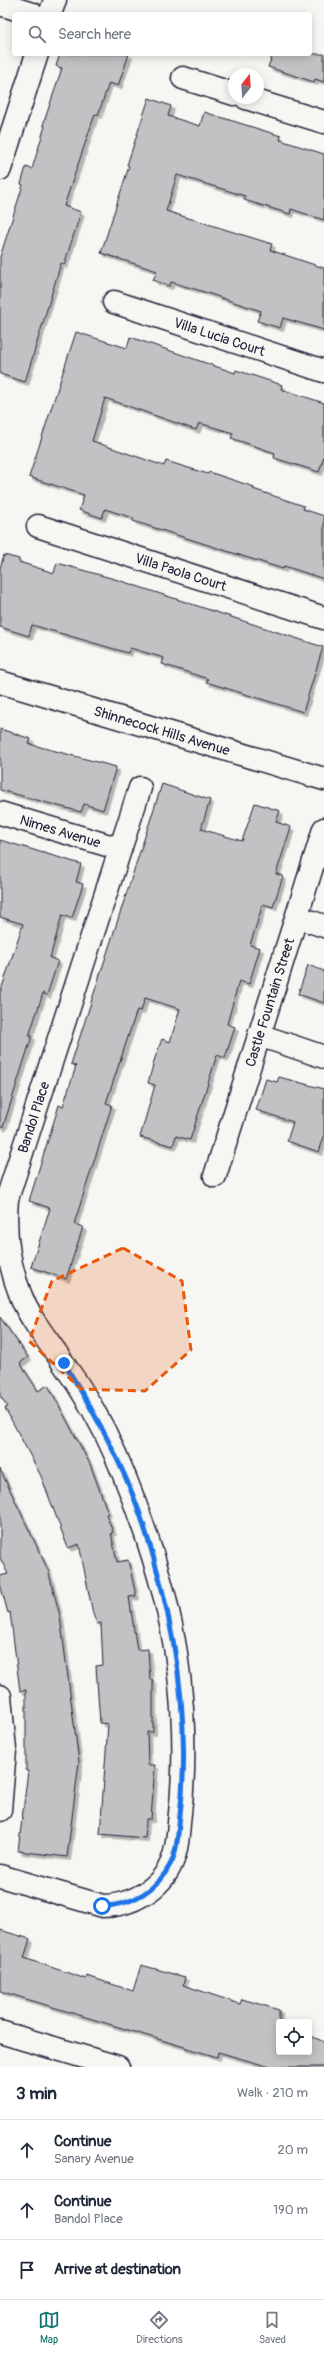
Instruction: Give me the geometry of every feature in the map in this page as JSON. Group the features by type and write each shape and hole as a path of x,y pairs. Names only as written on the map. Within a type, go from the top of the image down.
{"street":[{"path":"51,12 55,0"},
{"path":"0,4 26,12"},
{"path":"0,169 36,56"},
{"path":"183,78 228,92"},
{"path":"264,104 324,122"},
{"name":"Villa Lucia Court","path":"114,302 324,371"},
{"name":"Villa Paola Court","path":"38,526 324,618"},
{"name":"Shinnecock Hills Avenue","path":"0,682 324,779"},
{"name":"Bandol Place","path":"0,1876 102,1906 117,1906 149,1892 164,1875 172,1862 177,1844 182,1804 183,1763 179,1686 165,1600 139,1513 115,1454 94,1411 22,1299 7,1255 4,1226 7,1199 140,788"},
{"name":"Nimes Avenue","path":"0,813 120,849"},
{"name":"Castle Fountain Street","path":"215,1176 324,829"},
{"path":"297,916 324,926"},
{"path":"259,1035 324,1056"},
{"path":"0,1696 5,1750 0,1810"},
{"path":"0,2032 118,2067"}],"highlighted area":[{"path":"123,1248 182,1281 191,1350 145,1391 81,1389 29,1341 52,1281"}],"building":[{"path":"312,54 324,54 324,82 315,79 314,82 268,67 272,56 312,56"},
{"path":"59,56 128,56 118,86 109,83 98,115 95,114 64,206 81,212 64,265 61,263 25,382 0,374 0,257 23,185 21,184 26,167 32,169 45,126 43,125 62,68 56,66"},
{"path":"149,98 171,106 168,116 200,126 204,112 281,136 280,140 324,154 324,220 291,209 290,214 244,200 245,196 177,175 166,211 272,244 270,250 324,268 324,330 283,318 280,328 257,321 261,311 171,282 169,286 153,280 157,271 101,253"},
{"path":"76,332 127,348 130,337 235,373 236,370 282,385 281,389 324,403 324,456 319,472 274,458 275,453 231,438 233,433 199,423 196,430 105,398 92,441 164,466 166,461 208,474 209,472 304,506 303,509 324,516 324,579 284,566 283,569 133,521 133,518 105,509 102,518 79,510 84,495 29,477"},
{"path":"4,555 19,559 19,562 54,573 57,563 118,580 323,647 303,712 206,682 208,679 162,664 164,658 130,648 128,653 32,625 29,636 0,627 0,568"},
{"path":"0,729 31,739 29,744 116,767 103,810 84,804 81,812 0,790"},
{"path":"162,784 210,800 201,829 242,841 255,803 280,811 276,822 291,827 276,874 283,876 273,907 263,904 250,945 260,948 249,984 239,981 227,1024 235,1027 225,1058 217,1055 190,1140 176,1136 173,1146 140,1137 155,1085 148,1083 155,1058 162,1039 170,1042 180,1009 145,998 141,1011 137,1010 106,1103 112,1105 74,1224 83,1227 66,1279 31,1267 50,1208 29,1201 59,1105 63,1106 76,1066 71,1064"},
{"path":"0,840 81,864 76,882 83,884 72,918 62,915 50,958 58,961 47,995 43,993 29,1036 32,1036 3,1127 0,1127 0,993 23,924 0,917"},
{"path":"308,965 324,971 324,1003 298,994"},
{"path":"279,1077 324,1089 324,1137 319,1152 287,1141 293,1122 256,1110 266,1079 277,1082"},
{"path":"0,1317 28,1357 20,1363 38,1391 48,1385 90,1464 108,1513 106,1514 113,1532 111,1533 117,1562 128,1560 136,1596 129,1597 137,1650 148,1649 150,1680 153,1680 153,1732 147,1732 148,1765 155,1765 151,1819 146,1819 145,1838 100,1834 108,1724 100,1723 96,1666 103,1665 101,1623 97,1624 93,1614 79,1544 68,1548 41,1476 5,1408 8,1407 0,1396"},
{"path":"0,1469 48,1570 60,1616 79,1762 67,1857 18,1851 28,1771 26,1771 26,1690 20,1691 10,1612 8,1613 0,1584 0,1576 8,1574 0,1558"},
{"path":"0,1930 30,1939 24,1958 86,1979 87,1976 133,1991 141,1965 185,1977 183,1985 240,2004 242,1999 279,2010 279,2019 276,2019 276,2055 312,2055 312,2036 324,2042 324,2067 270,2067 218,2052 217,2057 0,1991"}],"route":[{"path":"64,1363 94,1411 115,1454 139,1513 165,1600 173,1640 179,1686 182,1728 182,1804 177,1844 172,1862 164,1875 149,1892 117,1906 102,1906"}]}
